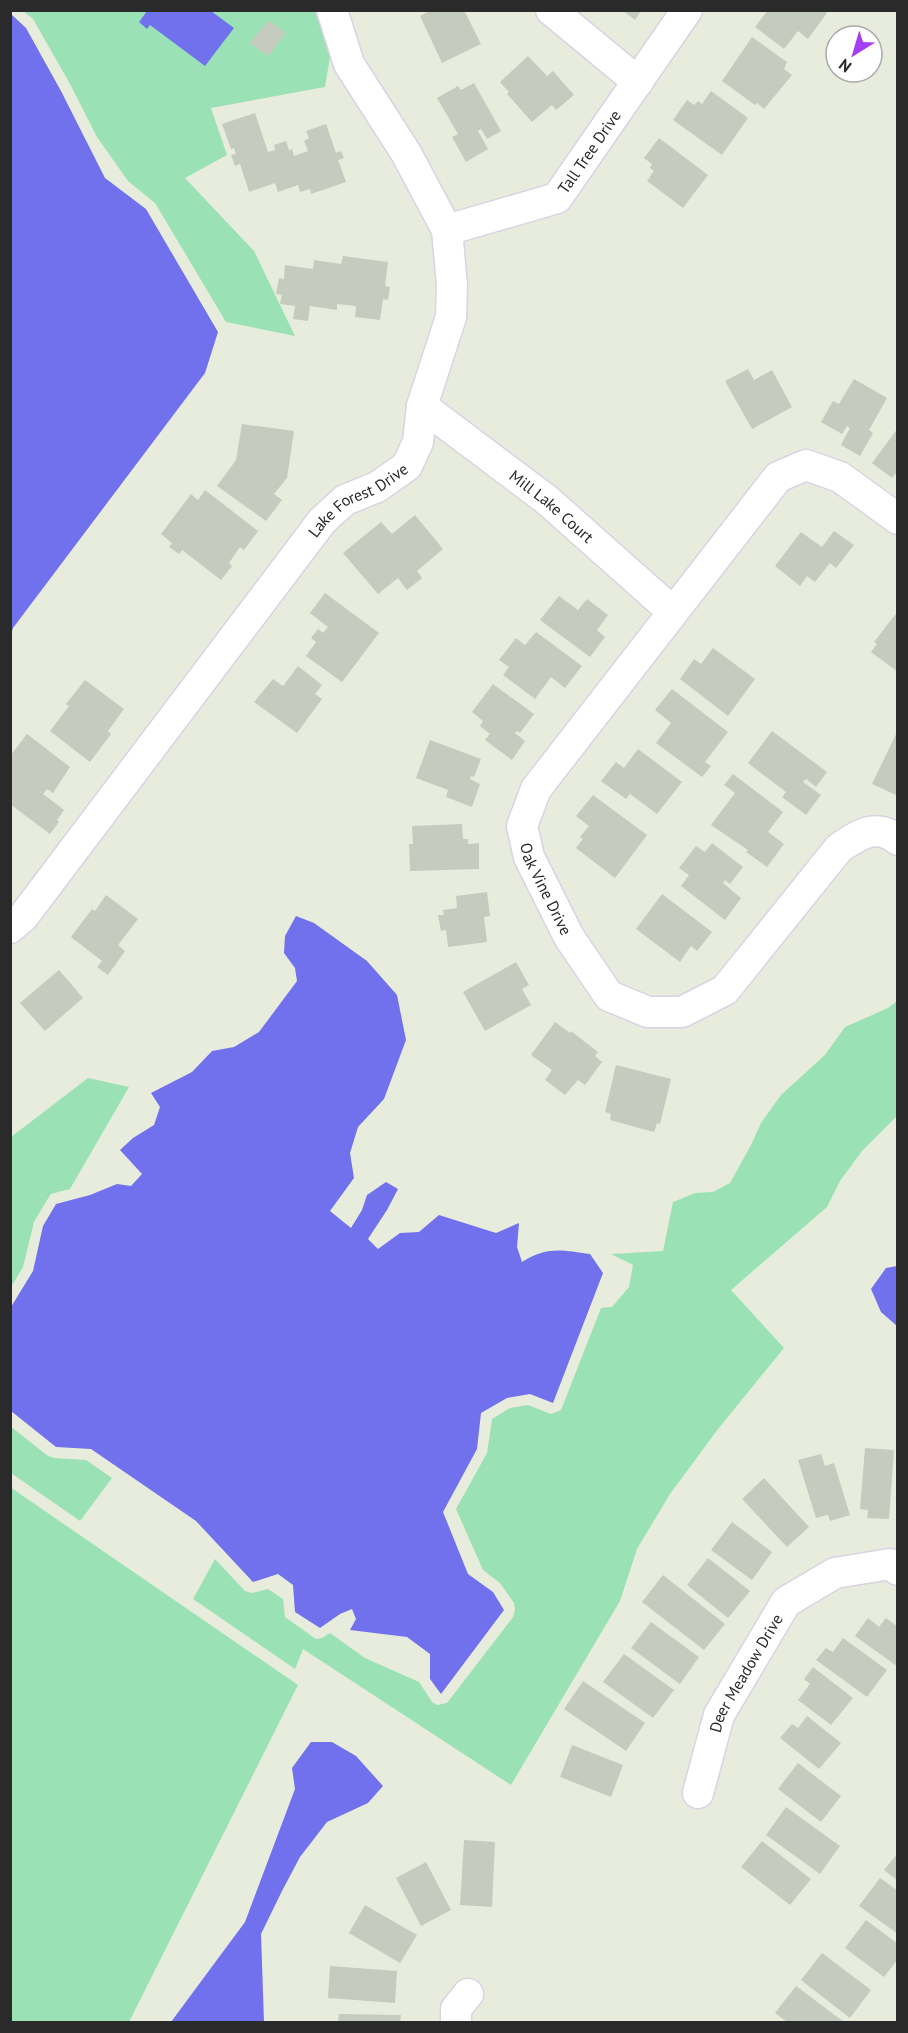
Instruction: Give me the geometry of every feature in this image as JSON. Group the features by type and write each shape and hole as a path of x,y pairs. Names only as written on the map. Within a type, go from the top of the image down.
{"street":[{"name":"Lake Forest Drive","path":"10,928 23,917 322,521 345,500 377,487 407,466 418,442 422,406 451,317 452,285 447,230 406,153 349,64 332,10"},
{"path":"551,10 638,82"},
{"name":"Tall Tree Drive","path":"447,230 557,198 687,10"},
{"name":"Mill Lake Court","path":"422,406 547,500 673,612"},
{"name":"Oak Vine Drive","path":"897,519 840,477 806,465 778,477 536,789 522,826 529,857 559,917 609,996 648,1012 682,1012 725,990 839,848 864,832 889,833 897,840"},
{"name":"Deer Meadow Drive","path":"698,1792 719,1715 786,1602 835,1573 890,1564 897,1570"},
{"path":"456,2022 456,2008 468,1994"}],"green space":[{"path":"23,11 318,11 331,51 325,87 211,108 227,155 185,178 254,251 295,336 226,322 155,203 128,181 97,137 33,19"},
{"path":"897,1001 897,1116 862,1151 840,1181 827,1207 731,1290 784,1348 718,1429 670,1494 637,1549 620,1601 511,1785 303,1649 295,1669 193,1599 215,1559 245,1591 252,1593 268,1589 283,1599 285,1617 316,1639 330,1633 365,1658 419,1682 432,1702 437,1705 447,1703 513,1617 515,1610 514,1603 500,1583 483,1570 456,1509 487,1453 492,1419 510,1408 528,1405 551,1414 561,1410 601,1308 612,1307 629,1287 633,1265 611,1254 663,1251 673,1202 695,1193 713,1192 730,1183 761,1123 781,1095 825,1055 845,1027 888,1008"},
{"path":"88,1078 129,1087 70,1189 51,1194 34,1222 23,1267 11,1287 11,1137"},
{"path":"10,1426 48,1456 86,1460 112,1478 80,1521 11,1473"},
{"path":"10,1487 298,1685 129,2022 11,2022"}],"shaded area":[{"path":"147,11 211,11 234,28 205,66 150,25 147,29 139,22"},
{"path":"11,14 26,28 105,178 146,209 218,332 205,373 13,628 11,634"},
{"path":"296,916 314,923 367,961 397,995 406,1040 384,1099 358,1127 350,1153 354,1178 330,1211 351,1228 362,1210 367,1195 386,1182 398,1189 368,1239 378,1249 400,1233 419,1232 439,1215 496,1233 519,1223 517,1247 522,1262 547,1251 571,1251 590,1254 603,1273 553,1403 530,1394 507,1398 481,1413 477,1449 443,1512 468,1574 493,1592 504,1610 441,1694 430,1679 430,1654 407,1637 350,1630 356,1619 352,1609 340,1614 320,1628 295,1612 293,1585 278,1574 253,1582 196,1521 91,1449 56,1447 11,1411 11,1307 33,1271 43,1226 56,1204 90,1195 117,1184 131,1186 142,1174 120,1150 133,1138 154,1125 160,1107 151,1093 192,1072 212,1051 234,1047 259,1032 297,981 295,968 284,953 285,936"},
{"path":"898,1266 897,1326 881,1312 871,1289 886,1268"},
{"path":"311,1742 332,1742 356,1756 383,1786 368,1803 327,1822 300,1857 282,1891 261,1934 264,2022 171,2022 245,1922 295,1789 292,1768"}],"building":[{"path":"431,10 464,10 481,44 442,63 420,16"},
{"path":"622,10 642,10 635,20"},
{"path":"768,10 824,10 827,13 808,39 798,31 784,49 755,27"},
{"path":"269,20 286,33 268,56 250,43"},
{"path":"752,37 787,62 784,69 792,75 764,109 722,81"},
{"path":"528,56 547,76 553,71 574,95 556,110 552,105 532,122 507,94 509,92 500,82"},
{"path":"474,83 501,131 487,139 481,129 478,131 488,149 466,162 452,137 458,134 437,98 458,86 461,90"},
{"path":"711,91 748,118 722,155 673,120 687,100 694,105 698,101 702,104"},
{"path":"255,113 268,152 275,150 274,145 286,141 294,156 308,151 304,141 309,138 306,131 326,124 336,153 341,151 344,158 338,160 346,182 311,194 310,189 300,192 298,185 278,192 275,183 249,192 240,164 235,166 231,155 236,154 234,148 231,149 222,124"},
{"path":"659,138 708,175 683,208 647,181 654,171 650,168 652,164 644,158"},
{"path":"343,256 388,262 385,286 390,287 388,300 383,299 380,320 355,317 356,306 337,304 337,310 310,306 308,321 293,319 295,306 280,304 282,295 276,294 279,278 284,279 285,265 313,269 314,260 341,264"},
{"path":"748,369 754,380 772,370 792,407 752,429 725,381"},
{"path":"854,379 887,398 869,430 873,433 860,456 841,445 850,428 847,426 842,434 821,422 833,401 839,404"},
{"path":"242,424 294,431 287,478 274,494 282,500 266,521 217,486 236,460"},
{"path":"898,428 898,471 892,478 872,463"},
{"path":"205,490 258,531 244,550 240,547 229,563 232,566 221,580 182,550 179,554 169,547 172,543 161,534 191,494 198,500"},
{"path":"415,515 443,549 417,571 422,578 407,590 398,578 378,594 343,553 381,522 392,534"},
{"path":"834,531 854,545 836,568 830,563 815,582 807,576 800,586 775,566 801,532 822,547"},
{"path":"325,593 379,633 342,682 306,656 316,642 311,638 318,629 323,633 328,627 310,613"},
{"path":"559,596 578,610 587,599 608,615 597,630 605,637 590,657 540,620"},
{"path":"898,611 898,672 871,652 877,644 874,642"},
{"path":"536,632 582,666 565,688 551,677 535,699 503,675 509,667 499,660 516,638 525,645"},
{"path":"713,648 755,679 728,716 680,679 694,659 701,664"},
{"path":"298,666 322,685 315,694 322,699 297,733 254,702 273,679 283,686"},
{"path":"85,680 124,709 108,731 111,734 90,762 50,731 69,706 66,704"},
{"path":"493,684 534,714 520,733 517,731 515,733 525,741 512,760 485,740 490,734 480,726 483,721 472,712"},
{"path":"672,689 728,732 705,762 711,766 702,777 656,743 671,723 655,710"},
{"path":"898,730 898,792 896,795 872,784"},
{"path":"772,731 827,772 816,787 806,779 803,782 821,795 806,815 782,797 786,792 748,763"},
{"path":"27,734 70,767 53,793 47,789 43,794 64,810 50,834 10,804 10,756"},
{"path":"430,740 481,759 474,777 471,776 470,779 480,784 472,807 446,797 448,790 416,778"},
{"path":"638,749 682,782 657,814 630,794 626,799 601,781 616,762 624,768"},
{"path":"733,774 783,812 768,832 784,844 767,867 746,852 748,850 711,825 735,793 724,785"},
{"path":"593,795 647,835 615,878 576,848 583,839 580,837 589,826 576,816"},
{"path":"462,824 463,839 468,839 468,844 479,843 479,869 410,871 409,844 413,844 412,826"},
{"path":"712,843 743,867 730,884 725,880 723,883 741,898 725,920 681,886 689,875 679,868 696,846 705,852"},
{"path":"487,892 490,916 484,917 487,942 448,947 446,930 441,931 438,915 444,915 443,910 457,908 456,896"},
{"path":"662,894 712,932 697,951 691,946 680,962 636,929"},
{"path":"106,895 138,919 118,945 125,951 108,975 97,967 102,961 71,937"},
{"path":"516,962 529,985 522,989 531,1005 485,1031 463,992"},
{"path":"59,970 83,998 45,1031 20,1003"},
{"path":"555,1022 598,1052 595,1056 602,1062 585,1085 578,1080 565,1095 545,1080 552,1070 531,1055"},
{"path":"616,1065 671,1079 660,1124 657,1123 654,1132 610,1120 611,1114 605,1112"},
{"path":"865,1448 894,1450 889,1519 867,1518 868,1510 860,1509"},
{"path":"821,1454 825,1466 834,1463 850,1515 830,1521 828,1515 816,1518 798,1460"},
{"path":"764,1478 809,1527 787,1547 742,1499"},
{"path":"732,1522 772,1552 752,1580 711,1550"},
{"path":"708,1558 750,1591 728,1618 687,1585"},
{"path":"663,1575 725,1624 704,1650 642,1602"},
{"path":"868,1618 879,1627 886,1618 898,1627 898,1667 855,1636"},
{"path":"651,1622 699,1657 680,1684 631,1648"},
{"path":"843,1638 887,1670 867,1697 816,1660 826,1648 833,1652"},
{"path":"624,1654 674,1690 653,1718 603,1682"},
{"path":"813,1667 853,1698 831,1725 798,1700 810,1684 804,1679"},
{"path":"583,1681 645,1723 626,1751 564,1709"},
{"path":"807,1716 841,1743 819,1769 780,1738 792,1724 798,1728"},
{"path":"572,1745 623,1765 611,1797 560,1777"},
{"path":"798,1763 841,1796 821,1822 778,1789"},
{"path":"786,1807 840,1846 820,1874 766,1835"},
{"path":"464,1840 495,1842 492,1907 460,1905"},
{"path":"762,1841 811,1879 790,1905 741,1867"},
{"path":"898,1853 898,1881 884,1870"},
{"path":"426,1862 451,1910 421,1926 396,1878"},
{"path":"880,1878 898,1891 898,1934 859,1906"},
{"path":"365,1905 417,1935 400,1963 349,1933"},
{"path":"866,1920 898,1944 898,1959 884,1977 845,1948"},
{"path":"822,1953 871,1990 850,2018 801,1980"},
{"path":"330,1966 397,1971 395,2003 328,1998"},
{"path":"796,1986 844,2022 787,2022 775,2013"},
{"path":"339,2014 401,2015 400,2022 338,2022"}]}
